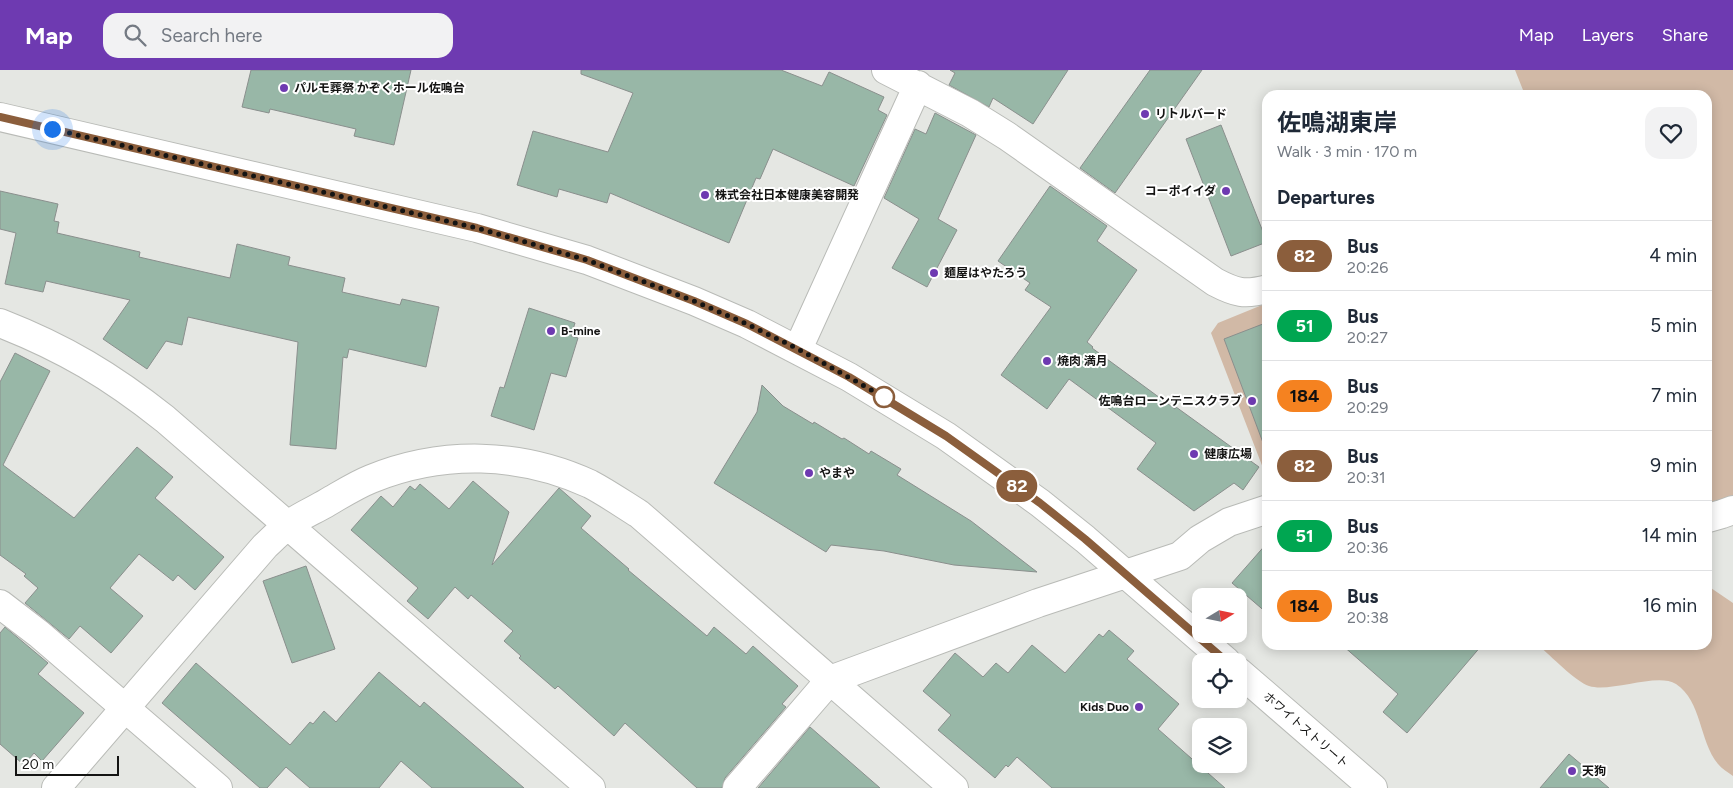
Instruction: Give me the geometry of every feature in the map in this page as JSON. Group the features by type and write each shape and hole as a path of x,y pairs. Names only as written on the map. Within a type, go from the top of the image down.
{"street":[{"path":"886,70 970,112 1215,282 1231,291 1250,293 1262,290"},
{"path":"798,349 918,85"},
{"path":"0,117 421,214 532,243 587,260 694,301 798,349 898,406 954,442 1040,503 1217,653"},
{"path":"0,323 32,335 102,372 165,418 591,788"},
{"path":"56,788 265,546 288,525 370,479 425,463 481,458 510,460 555,471 591,485 616,498 639,514 954,788"},
{"path":"1712,517 1733,510"},
{"path":"737,788 830,680 1038,603 1180,556 1200,539 1229,522 1262,511"},
{"path":"0,604 39,634 218,788"},
{"name":"ホワイトストリート","path":"1247,679 1373,788"}],"shaded area":[{"path":"1515,70 1733,70 1733,495 1712,503 1712,90 1523,90"},
{"name":"佐鳴台ローンテニスクラブ","path":"1262,305 1262,465 1211,333 1218,323"},
{"path":"1712,589 1733,603 1733,776 1720,766 1712,755 1691,700 1676,684 1657,680 1598,687 1584,684 1544,650 1712,650"}],"building":[{"path":"251,70 411,70 394,145 354,136 356,129 270,109 269,113 242,107"},
{"path":"581,70 781,70 822,86 829,72 884,97 878,110 887,115 854,186 773,149 760,179 756,178 729,243 610,193 607,203 559,189 557,197 517,185 533,131 608,152 633,93 581,74"},
{"path":"950,70 1068,70 1033,124 993,98 989,107 949,85 955,73"},
{"name":"リトルバード","path":"1150,70 1202,70 1115,193 1080,168"},
{"path":"935,113 976,135 938,219 957,230 927,287 892,268 919,219 884,198 915,129 926,134"},
{"name":"コーポイイダ","path":"1221,125 1262,229 1262,244 1231,256 1186,139"},
{"path":"1050,186 1107,226 1097,241 1137,270 1087,342 1092,348 1175,409 1176,407 1259,467 1243,490 1234,483 1194,511 1137,469 1156,443 1069,379 1047,409 1001,375 1051,307 1025,290 1030,283 998,261"},
{"path":"0,191 58,204 54,221 59,222 57,233 140,252 139,257 230,278 237,244 290,257 288,265 345,278 342,292 400,305 402,299 439,307 426,367 349,349 347,358 343,357 336,449 290,445 298,342 188,317 182,345 166,341 147,369 103,339 130,300 46,281 43,292 5,284 16,233 0,229"},
{"path":"529,308 575,323 571,336 578,338 566,377 551,373 534,430 491,416 500,387 504,388"},
{"path":"1262,324 1262,440 1224,339"},
{"path":"15,353 50,371 3,465 74,518 137,447 173,477 155,498 224,557 195,590 178,575 173,581 139,554 110,588 143,616 111,653 80,626 69,639 25,603 38,588 24,576 26,574 0,555 0,382"},
{"name":"やまや","path":"762,385 783,406 813,424 814,422 842,439 844,438 869,454 871,451 901,469 897,475 971,521 1037,572 954,565 884,551 831,545 826,552 714,483 757,412"},
{"path":"473,481 509,512 492,565 559,488 591,516 581,528 707,636 714,627 746,654 753,646 798,686 782,704 786,707 725,778 722,788 697,788 625,723 614,736 558,686 555,689 519,658 521,656 504,641 513,631 471,595 468,599 455,587 428,619 407,601 418,588 351,530 381,496 393,507 410,486 415,490 420,484 449,509"},
{"path":"1262,549 1262,609 1248,597 1248,588 1238,588 1232,583"},
{"path":"306,566 335,649 292,663 263,581"},
{"path":"5,627 48,663 38,674 84,713 42,761 34,753 24,765 0,744 0,633"},
{"path":"1109,630 1134,651 1127,659 1179,704 1158,729 1192,759 1192,773 1208,773 1225,788 1052,788 1017,757 1008,767 1006,765 995,778 938,730 951,715 923,691 955,653 983,677 996,663 1008,673 1032,645 1065,673 1099,634 1103,637"},
{"path":"1348,650 1478,650 1407,733 1383,712 1398,694"},
{"path":"196,663 290,745 310,722 313,724 324,711 336,722 379,672 420,707 424,702 524,788 432,788 401,761 379,788 310,788 286,767 267,788 260,788 162,703"},
{"path":"810,727 880,788 758,788"},
{"name":"天狗","path":"1569,754 1609,788 1540,788"}],"bus line":[{"name":"82","path":"0,117 403,210 532,243 587,260 641,280 747,324 849,377 946,436 994,469 1085,539 1217,653"}],"place":[{"name":"パルモ葬祭 かぞくホール佐鳴台","path":"284,88"},
{"name":"リトルバード","path":"1145,114"},
{"name":"コーポイイダ","path":"1226,191"},
{"name":"株式会社日本健康美容開発","path":"705,195"},
{"name":"麺屋はやたろう","path":"934,273"},
{"name":"B-mine","path":"551,331"},
{"name":"焼肉 満月","path":"1047,361"},
{"name":"佐鳴台ローンテニスクラブ","path":"1252,401"},
{"name":"健康広場","path":"1194,454"},
{"name":"やまや","path":"809,473"},
{"name":"Kids Duo","path":"1139,707"},
{"name":"天狗","path":"1572,771"}],"route":[{"path":"52,129 477,228 587,260 694,301 747,324 798,349 884,397"}]}
